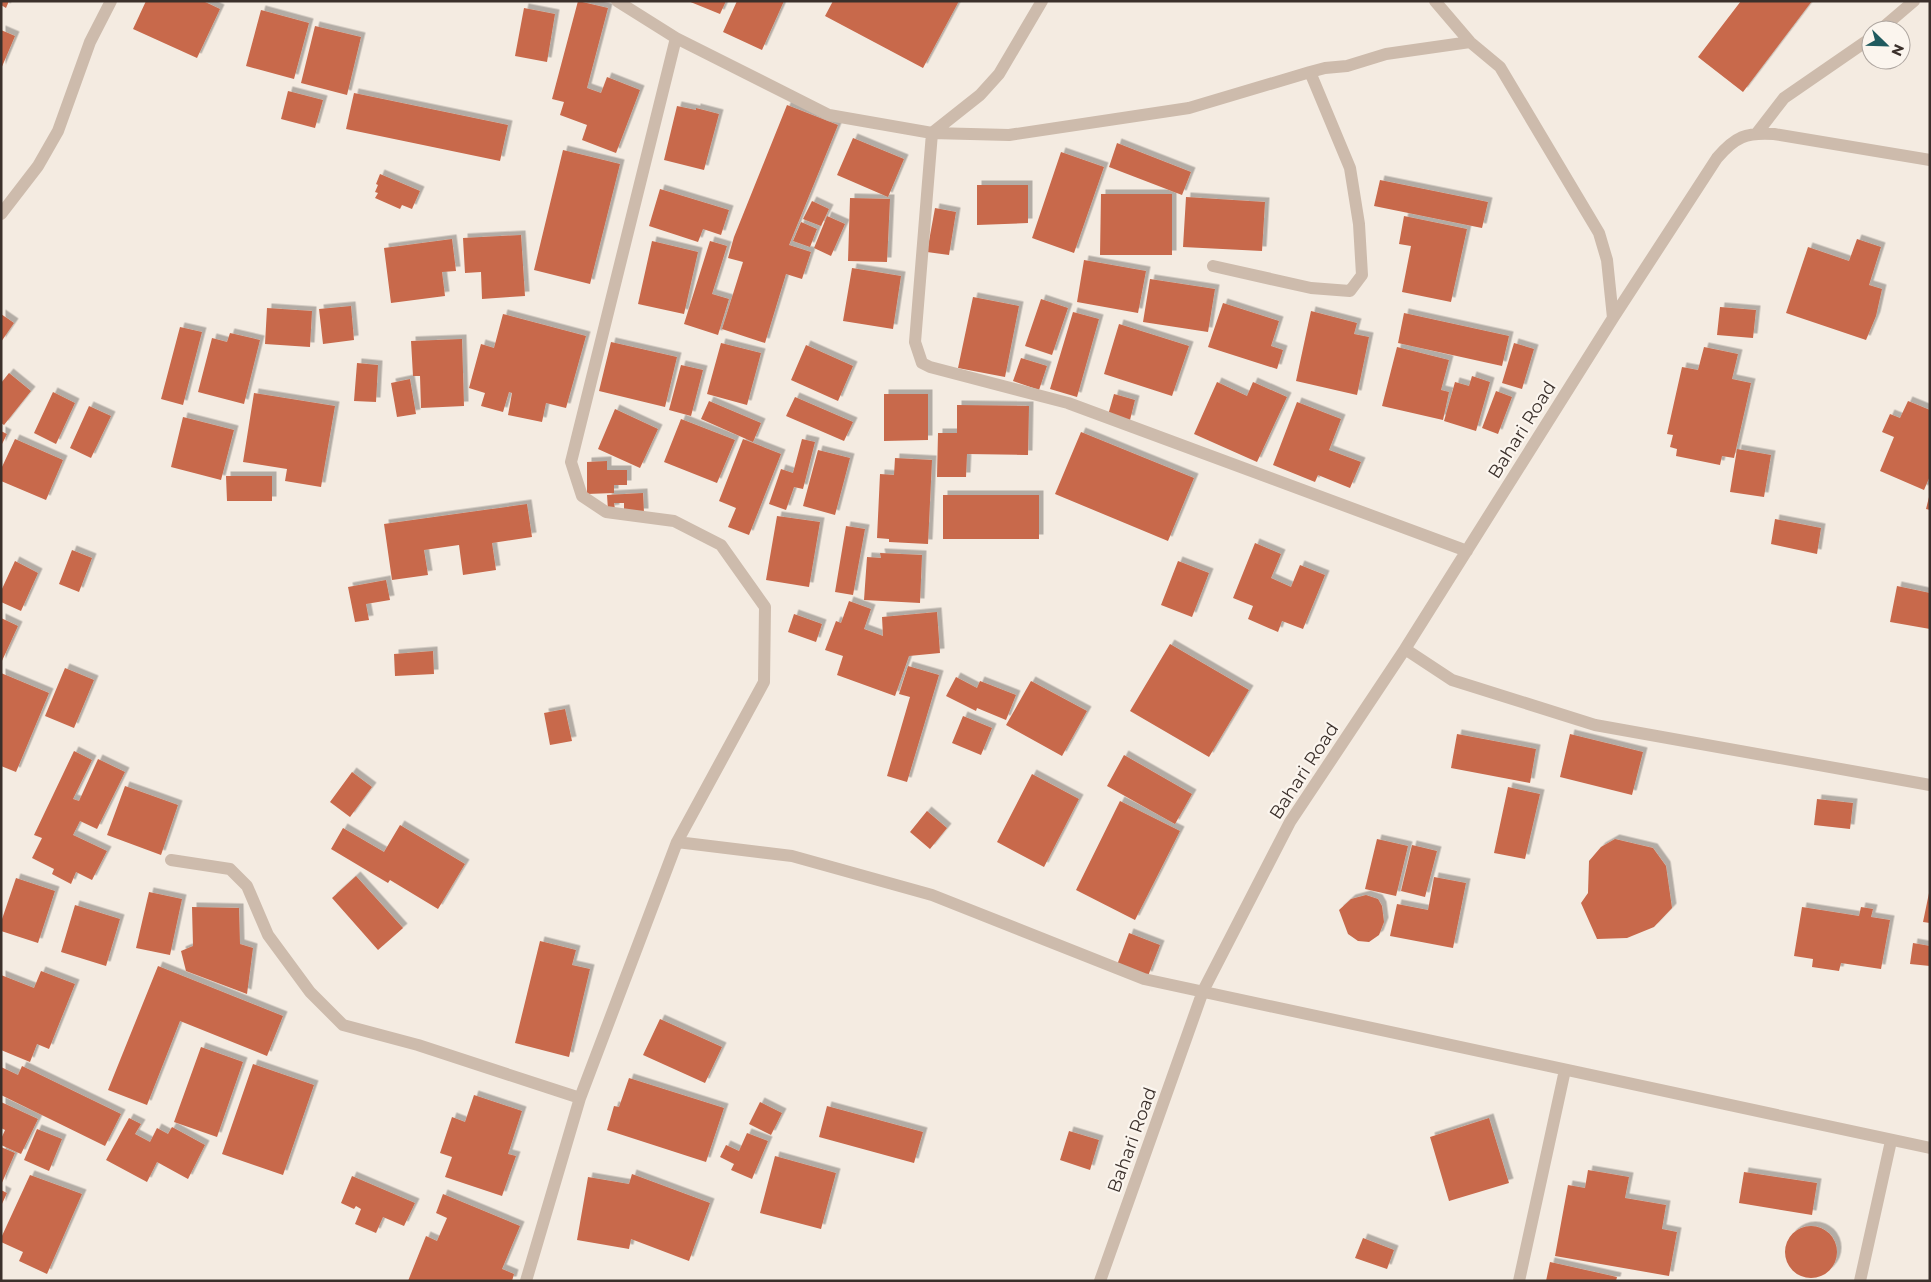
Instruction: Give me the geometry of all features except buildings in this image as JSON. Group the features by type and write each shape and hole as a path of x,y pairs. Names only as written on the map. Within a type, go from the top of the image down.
{"street":[{"path":"1,214 38,166 58,131 90,42 111,1"},
{"path":"616,1 676,38 829,115 932,133 1009,135 1189,108 1325,68 1347,66 1386,54 1470,42"},
{"path":"1042,1 999,74 980,95 932,133 915,342 922,363 930,367 1068,403 1466,552"},
{"path":"1435,1 1470,42 1500,66 1600,233 1607,260 1613,318"},
{"path":"1892,20 1914,1"},
{"path":"526,1281 580,1098 677,842 764,682 765,607 721,545 674,521 606,512 582,496 571,462 676,38"},
{"path":"1757,133 1784,98 1861,45"},
{"path":"1213,266 1312,288 1350,291 1362,275 1359,224 1350,168 1310,72"},
{"path":"1757,133 1774,134 1930,160"},
{"name":"Bahari Road","path":"1100,1281 1203,991 1290,822 1405,649 1613,318 1718,158 1728,145 1742,136 1757,133"},
{"path":"1405,649 1452,680 1595,725 1930,785"},
{"path":"677,842 792,856 932,895 1144,979 1930,1148"},
{"path":"171,860 230,869 247,886 268,935 273,942 310,992 343,1025 418,1044 580,1098"},
{"path":"1519,1281 1565,1070"},
{"path":"1860,1281 1891,1141"}]}
